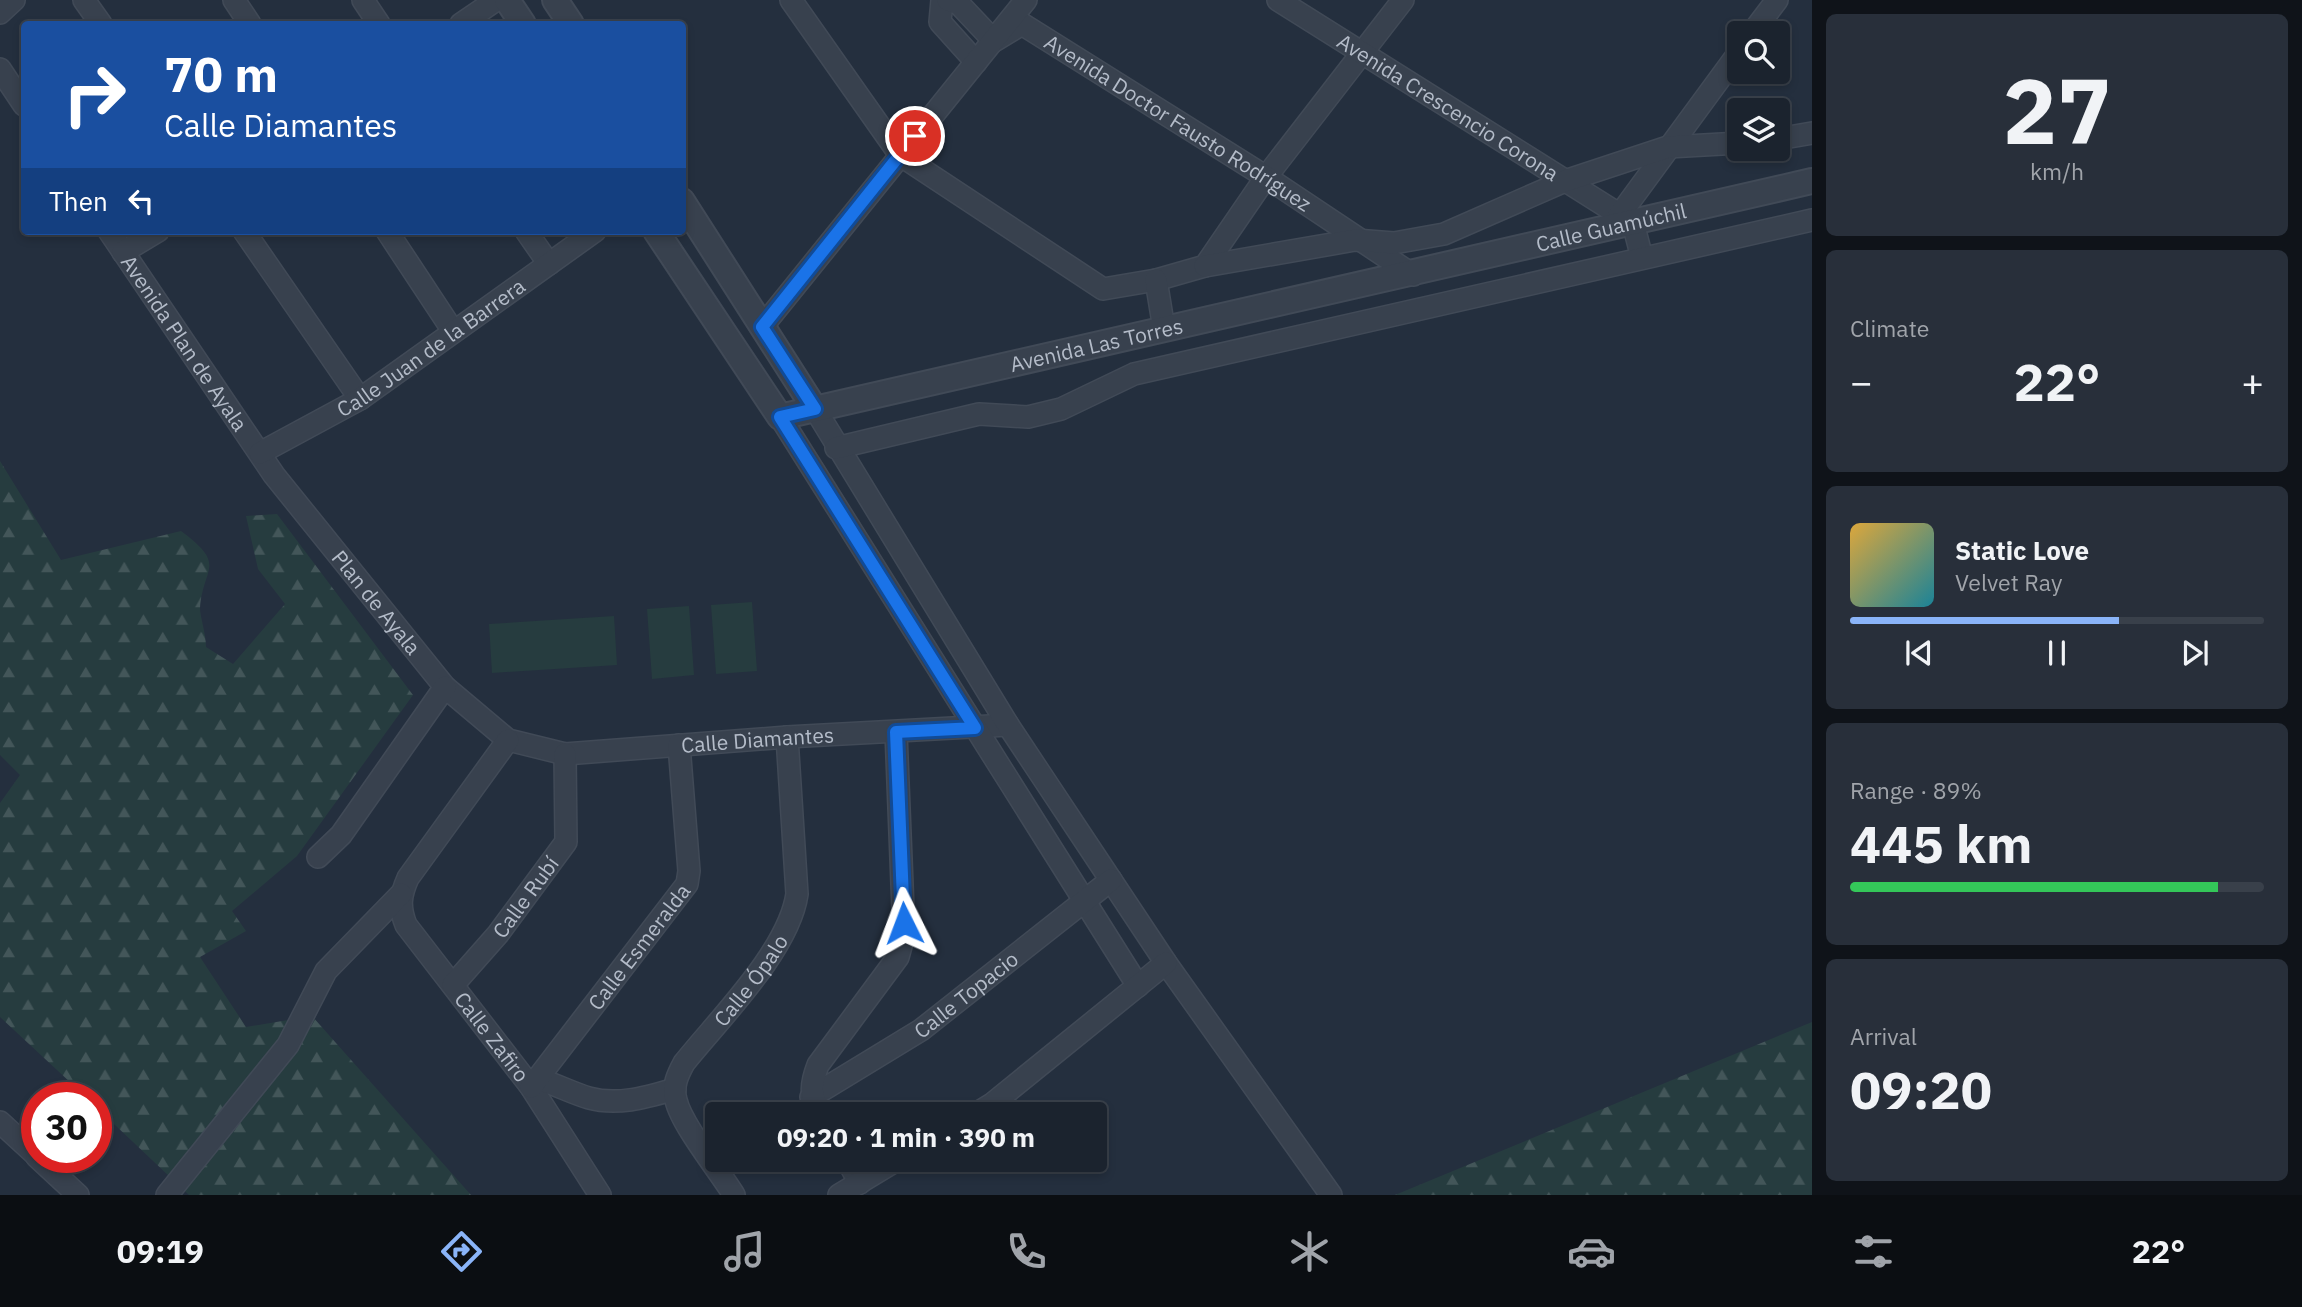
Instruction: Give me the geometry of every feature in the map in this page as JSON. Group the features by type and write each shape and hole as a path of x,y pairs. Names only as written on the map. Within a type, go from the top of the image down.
{"street":[{"path":"0,13 14,0"},
{"path":"84,0 99,21"},
{"path":"234,0 248,21"},
{"path":"363,0 377,21"},
{"path":"465,21 496,0"},
{"path":"507,0 521,21"},
{"path":"555,0 568,21"},
{"path":"791,0 900,155 1103,289 1156,280 1205,266 1355,240 1394,243 1444,234 1565,181 1668,147 1727,144"},
{"path":"976,62 940,22 945,0 959,4 994,41"},
{"path":"762,327 1026,0"},
{"name":"Avenida Crescencio Corona","path":"1278,0 1565,181 1621,223"},
{"path":"1205,266 1266,177 1403,0"},
{"path":"1761,21 1777,0"},
{"name":"Avenida Doctor Fausto Rodríguez","path":"994,41 1022,24 1266,177 1355,240 1413,275"},
{"path":"1642,258 1621,223 1668,147 1727,68"},
{"path":"0,69 21,100"},
{"path":"1790,137 1812,133"},
{"name":"Calle Guamúchil","path":"1413,275 1621,223 1812,181"},
{"path":"686,207 815,409 1008,725 1166,963 1331,1195"},
{"path":"836,447 979,414 1028,418 1061,409 1134,374 1812,220"},
{"name":"Avenida Plan de Ayala","path":"112,235 260,453"},
{"path":"123,252 151,235"},
{"path":"247,235 360,399"},
{"path":"390,235 453,331"},
{"path":"529,235 549,264"},
{"name":"Calle Juan de la Barrera","path":"260,453 360,399 589,235"},
{"path":"659,235 780,417 1138,986"},
{"name":"Avenida Las Torres","path":"780,417 1413,275"},
{"path":"1156,280 1164,329"},
{"name":"Plan de Ayala","path":"260,453 274,475 445,687 508,740"},
{"path":"318,857 341,835 445,687"},
{"name":"Calle Diamantes","path":"508,740 565,754 787,737 1008,725"},
{"name":"Calle Topacio","path":"815,1102 811,1083 818,1065 898,957 904,934 896,732"},
{"name":"Calle Ópalo","path":"675,1089 676,1077 684,1063 759,969 783,936 794,915 797,894 787,737"},
{"path":"167,1195 288,1045 326,971 405,886 508,740"},
{"name":"Calle Esmeralda","path":"535,1083 687,884 689,871 679,745"},
{"name":"Calle Rubí","path":"453,985 498,934 566,842 565,754"},
{"name":"Calle Topacio","path":"821,1102 920,1030 1111,880"},
{"name":"Calle Zafiro","path":"405,886 400,910 406,925 535,1083 600,1195"},
{"path":"994,1102 1166,963"},
{"path":"535,1083 609,1101 633,1100 675,1089 676,1101 686,1121 734,1195"},
{"path":"0,1122 21,1142"},
{"path":"854,1172 860,1183"},
{"path":"839,1195 878,1172"},
{"path":"54,1173 78,1195"}],"green space":[{"path":"0,461 61,560 181,531 195,543 204,552 209,567 200,608 206,647 233,664 285,604 258,569 246,516 277,514 413,695 297,856 232,911 246,931 200,957 246,1027 312,1016 471,1195 189,1195 112,1122 112,1082 70,1082 0,1017 0,803 20,775 0,755"},
{"path":"752,602 757,671 716,674 711,605"},
{"path":"689,606 694,675 652,679 647,609"},
{"path":"614,616 617,665 492,673 489,624"},
{"path":"1812,1022 1812,1195 1395,1195"}],"route":[{"path":"904,923 896,732 975,728 780,417 815,409 762,327 915,136"}]}
